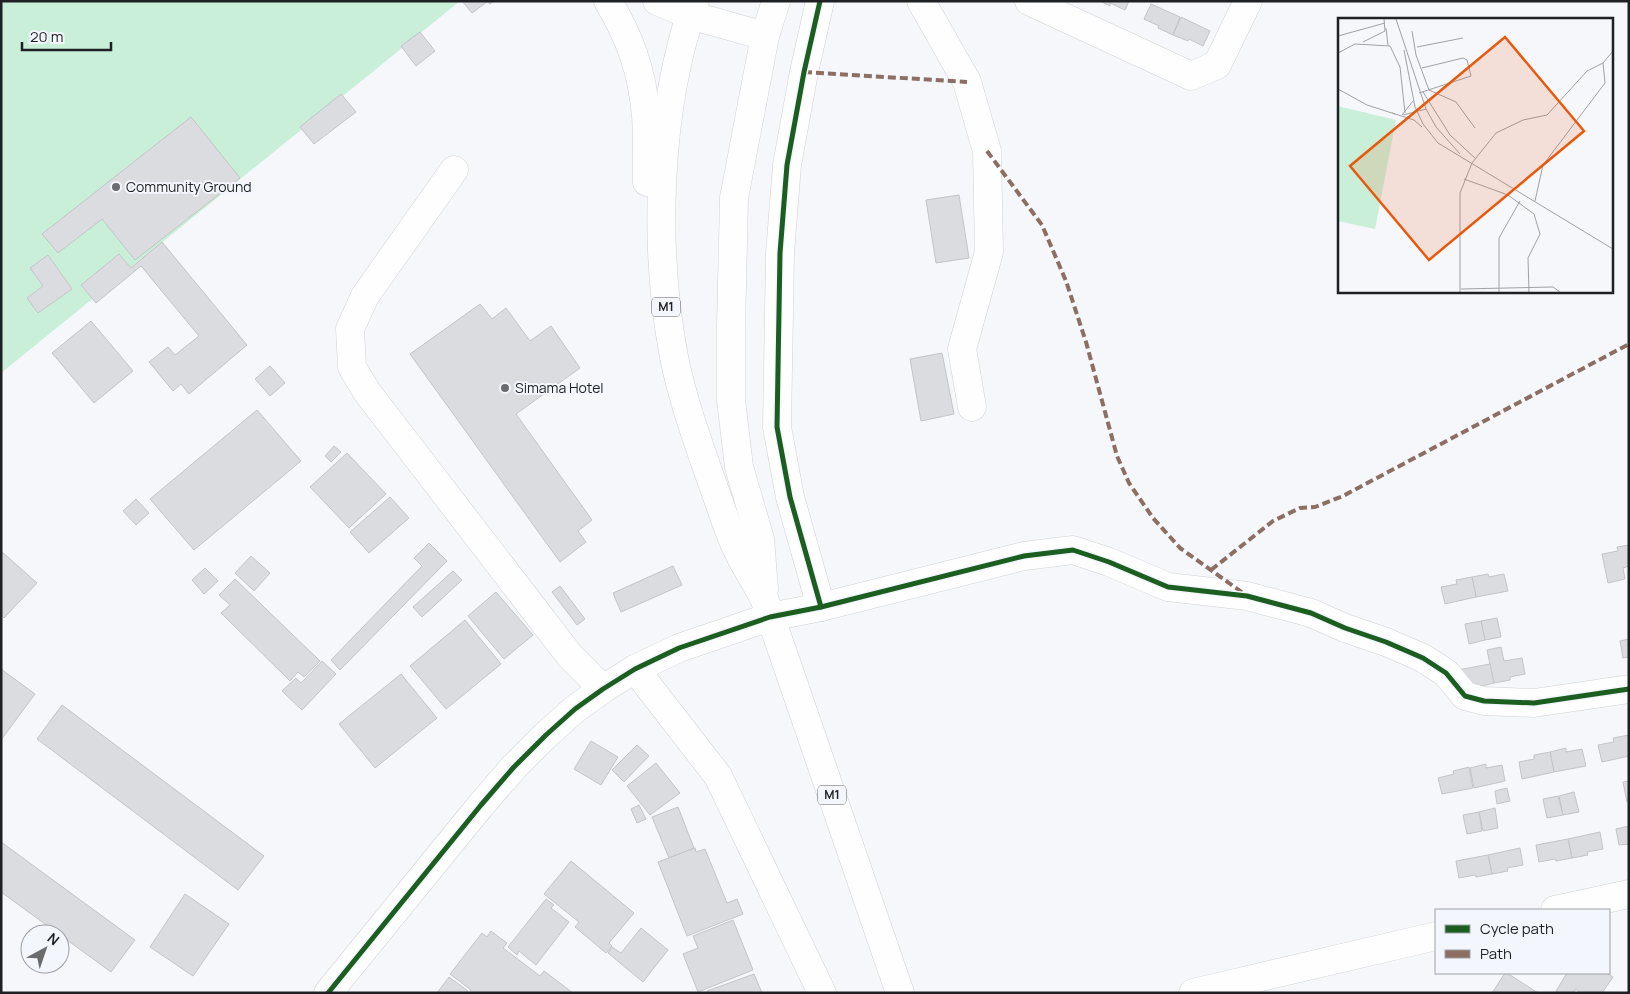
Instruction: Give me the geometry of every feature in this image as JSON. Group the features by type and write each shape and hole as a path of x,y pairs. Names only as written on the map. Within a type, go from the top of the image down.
{"main road":[{"name":"M1","path":"608,1 631,45 638,67 646,118 648,216 674,359 694,431 735,545 767,607 900,993"},
{"path":"657,1 693,8 766,36"},
{"name":"M1","path":"767,607 760,539 739,467 731,400 731,327 734,198 766,36 776,1"},
{"path":"820,1 804,72 787,165 780,262 777,427 790,497 821,607"},
{"path":"921,1 967,82 987,151 990,252 962,349 972,407"},
{"path":"1029,1 1191,76 1217,65 1248,1"},
{"name":"M1","path":"666,309 661,214 664,161 670,108 679,60 693,8"},
{"path":"454,170 365,296 350,329 352,367 367,392 570,656 602,689"},
{"path":"328,993 513,768 575,709 602,689 635,669 767,607 821,607 1024,556 1073,550 1109,562 1168,587 1247,596 1311,613 1423,658 1446,673 1465,696 1484,701 1534,703 1629,689"},
{"path":"635,669 718,776 822,993"},
{"path":"1559,909 1629,894"},
{"path":"1194,993 1435,936"}],"green space":[{"name":"Community Ground","path":"1,1 460,1 1,373"}],"building":[{"path":"462,1 494,1 490,4 487,2 472,13"},
{"path":"1100,1 1129,1 1125,10 1110,3 1110,6"},
{"path":"1151,4 1180,17 1173,35 1144,19"},
{"path":"1181,17 1210,31 1203,46 1189,39 1188,41 1173,35"},
{"path":"420,32 435,51 416,66 401,46"},
{"path":"341,94 356,112 314,144 300,127"},
{"path":"191,117 240,178 135,260 102,219 58,253 42,234"},
{"path":"959,195 969,258 936,263 926,200"},
{"path":"162,242 247,345 189,394 181,384 173,391 149,362 168,347 175,355 199,336 141,266 96,303 81,285 119,254 131,268"},
{"path":"48,255 72,289 38,313 27,298 43,286 30,268"},
{"path":"480,304 492,319 506,308 530,341 551,326 580,368 516,414 592,520 578,531 586,542 560,562 410,354"},
{"path":"91,321 133,371 94,403 52,353"},
{"path":"942,353 954,414 921,421 910,359"},
{"path":"270,366 285,383 270,396 255,379"},
{"path":"257,410 301,461 194,550 150,499"},
{"path":"334,446 341,452 331,462 325,456"},
{"path":"347,453 386,494 349,528 310,487"},
{"path":"390,497 409,518 369,553 350,532"},
{"path":"136,499 149,513 136,525 123,511"},
{"path":"429,543 447,561 340,670 331,660 422,566 414,558"},
{"path":"1629,545 1629,566 1623,568 1625,579 1608,583 1602,554 1618,551 1617,547"},
{"path":"1,551 37,583 4,618 1,615"},
{"path":"251,556 270,573 254,591 235,573"},
{"path":"673,566 682,585 621,612 613,593"},
{"path":"205,568 218,581 204,594 192,580"},
{"path":"453,571 462,580 422,617 413,607"},
{"path":"1488,574 1489,577 1504,574 1508,591 1476,597 1472,577"},
{"path":"1472,577 1476,597 1445,604 1441,587 1457,584 1456,580"},
{"path":"235,579 320,661 304,677 298,672 290,681 221,613 230,605 219,595"},
{"path":"560,586 585,619 577,625 552,592"},
{"path":"496,592 533,635 504,659 468,616"},
{"path":"1497,618 1501,637 1485,640 1481,621"},
{"path":"465,620 501,664 446,709 410,666"},
{"path":"1481,621 1485,640 1469,644 1465,624"},
{"path":"1629,639 1629,657 1623,658 1620,641"},
{"path":"1501,647 1504,661 1522,658 1525,674 1510,677 1510,680 1494,683 1487,650"},
{"path":"322,661 336,674 302,710 282,691 296,678 301,683"},
{"path":"1490,664 1494,683 1478,687 1478,684 1462,687 1458,670"},
{"path":"1,669 35,694 1,740"},
{"path":"401,674 437,718 375,768 339,724"},
{"path":"62,705 264,856 238,890 37,739"},
{"path":"1629,735 1629,756 1602,762 1598,745 1614,742 1613,738"},
{"path":"591,741 618,757 601,785 574,769"},
{"path":"637,745 649,756 624,782 612,770"},
{"path":"1566,748 1566,752 1582,749 1586,766 1554,772 1550,752"},
{"path":"1550,752 1554,772 1522,779 1519,762 1534,759 1534,755"},
{"path":"656,763 680,793 650,815 627,786"},
{"path":"1486,764 1486,768 1502,765 1505,781 1474,788 1470,768"},
{"path":"1469,767 1473,788 1442,794 1438,778 1454,774 1453,771"},
{"path":"1629,781 1629,801 1627,802 1623,782"},
{"path":"1507,788 1510,801 1497,804 1495,791"},
{"path":"1574,792 1579,812 1563,815 1559,796"},
{"path":"1558,796 1563,815 1547,818 1543,799"},
{"path":"639,805 646,819 637,823 631,809"},
{"path":"678,807 694,848 669,858 652,817"},
{"path":"1495,808 1498,828 1483,831 1479,812"},
{"path":"1479,812 1482,831 1467,834 1463,815"},
{"path":"1629,826 1629,844 1619,845 1616,829"},
{"path":"1600,832 1603,849 1587,852 1588,855 1572,858 1568,839"},
{"path":"1568,839 1572,858 1539,862 1536,845"},
{"path":"1,842 135,940 111,972 70,942 70,924 45,924 1,892"},
{"path":"695,848 696,852 705,849 727,903 737,899 743,914 687,936 658,862"},
{"path":"1520,848 1523,865 1507,868 1508,871 1492,874 1488,855"},
{"path":"1488,855 1492,874 1459,878 1456,861"},
{"path":"571,861 634,913 609,943 612,946 606,953 575,927 579,922 544,894"},
{"path":"185,894 229,924 193,976 150,947"},
{"path":"546,899 554,905 551,908 569,922 536,965 519,951 517,955 508,947"},
{"path":"733,920 753,970 698,992 683,954 698,948 693,936"},
{"path":"641,928 668,950 643,982 608,953 612,947 621,953"},
{"path":"491,931 507,943 503,948 540,976 544,971 573,993 469,993 471,990 450,974 482,933 487,937"},
{"path":"754,974 762,993 708,993 707,991"},
{"path":"1504,974 1509,974 1538,993 1492,993"},
{"path":"1566,974 1608,974 1613,977 1602,993 1581,993 1576,989 1573,993 1559,993 1556,991"},
{"path":"449,977 468,991 466,993 437,993"}],"marked path":[{"path":"804,72 967,82"},
{"path":"987,151 1042,225 1066,281 1086,342 1117,456 1129,483 1153,518 1180,548 1243,593"},
{"path":"1211,570 1273,521 1300,508 1315,507 1343,496 1629,344"}],"cycle path":[{"path":"820,1 804,72 787,165 780,253 777,427 790,497 821,607"},
{"path":"328,993 513,768 575,709 603,689 635,669 679,648 770,617 821,607 1024,556 1073,550 1109,562 1168,587 1247,596 1311,613 1423,658 1446,673 1465,696 1484,701 1534,703 1629,689"}],"place":[{"name":"Community Ground","path":"116,187"},
{"name":"Simama Hotel","path":"505,388"}]}
